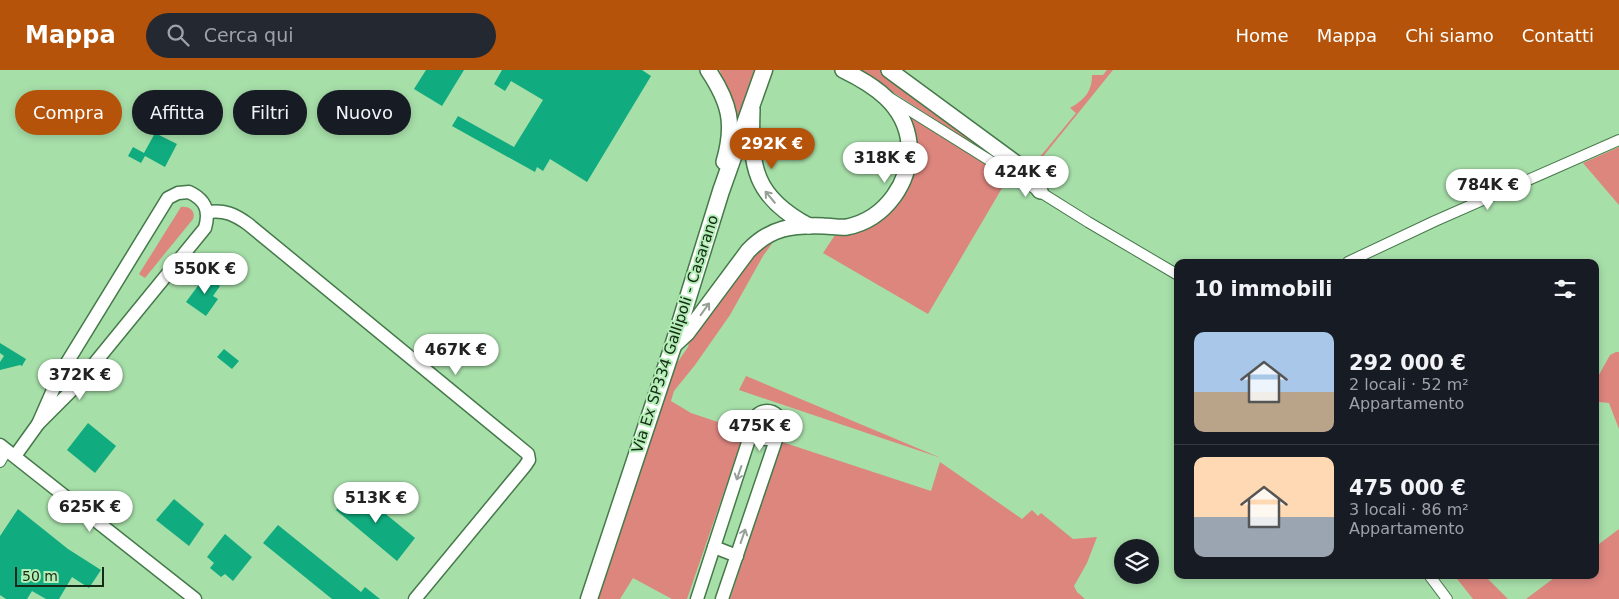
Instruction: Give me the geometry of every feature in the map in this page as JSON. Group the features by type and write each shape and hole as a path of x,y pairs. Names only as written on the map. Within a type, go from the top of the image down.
{"main road":[{"path":"708,70 724,98 730,124 730,141 720,175 721,191"},
{"name":"Via Ex SP334 Gallipoli - Casarano","path":"589,599 673,346 721,191 764,70"},
{"path":"673,346 687,332 748,251 759,240 771,232 794,226 846,227 868,220 894,198 902,185 910,156 909,140 903,122 887,96 843,70"},
{"path":"889,70 1012,160 1029,175 1040,191"},
{"path":"752,108 751,133 760,184 772,200 786,213 809,226"}],"street":[{"path":"887,96 1136,252 1174,273"},
{"path":"1354,259 1435,221 1619,140"},
{"path":"0,462 7,450 38,424 76,386 205,228 208,212 200,197 189,192 178,193 168,198 60,374 38,424"},
{"path":"208,212 220,211 234,214 248,224 528,454 529,460 525,466 416,599"},
{"path":"697,599 754,420 758,414 764,411 771,411 780,420 781,428 722,599"},
{"path":"753,427 760,437 766,439 778,434"},
{"path":"7,450 195,599"},
{"path":"714,547 737,556"},
{"path":"1432,579 1447,599"}],"shaded area":[{"path":"720,70 754,70 736,127 721,75"},
{"path":"858,70 883,70 1022,175 866,75"},
{"path":"1107,70 1113,70 1041,159 1032,164 1022,160 1032,162 1039,158 1076,113 1070,108 1079,102 1089,91 1092,75 1103,75"},
{"path":"907,115 1008,178 928,314 823,253 837,232 907,188 914,172 917,146"},
{"path":"1619,147 1619,205 1583,163"},
{"path":"181,207 187,207 191,210 194,214 193,219 145,278 139,274"},
{"path":"800,231 774,241 763,256 730,315 674,391 671,401 691,413 745,431 687,599 672,599 633,578 620,599 597,599 663,397 675,366 688,347 691,334 767,240"},
{"path":"1619,352 1619,429 1609,403 1599,402 1599,375 1610,355"},
{"path":"746,376 941,458 739,390"},
{"path":"782,442 931,491 940,462 1022,519 1032,510 1038,516 1041,513 1073,539 1097,537 1087,563 1074,586 1077,592 1085,599 730,599"},
{"path":"1619,529 1619,599 1526,599 1553,579 1599,579 1599,544"},
{"path":"1457,579 1488,579 1508,599 1473,599"}],"building":[{"path":"426,70 464,70 442,106 414,89"},
{"path":"502,70 642,70 651,76 587,182 550,159 543,171 537,167 535,172 452,126 458,116 514,147 543,100 511,81 505,91 494,84"},
{"path":"154,135 159,135 177,144 165,167 145,156 141,163 128,156 133,147 144,153"},
{"path":"212,274 220,279 217,284 220,286 213,296 218,299 206,316 186,302 200,283 203,285 207,276"},
{"path":"0,343 26,359 22,366 0,370 0,362 4,356 0,353"},
{"path":"224,349 239,361 232,369 217,357"},
{"path":"88,423 116,446 95,473 67,450"},
{"path":"354,488 415,538 397,561 336,510"},
{"path":"174,499 204,524 189,546 156,520"},
{"path":"18,509 68,549 101,570 89,588 72,577 59,599 46,599 32,591 27,599 6,599 0,595 0,536"},
{"path":"278,525 361,592 365,587 380,599 332,599 263,543"},
{"path":"225,534 252,557 233,581 225,574 221,577 210,568 214,563 207,557"}]}
